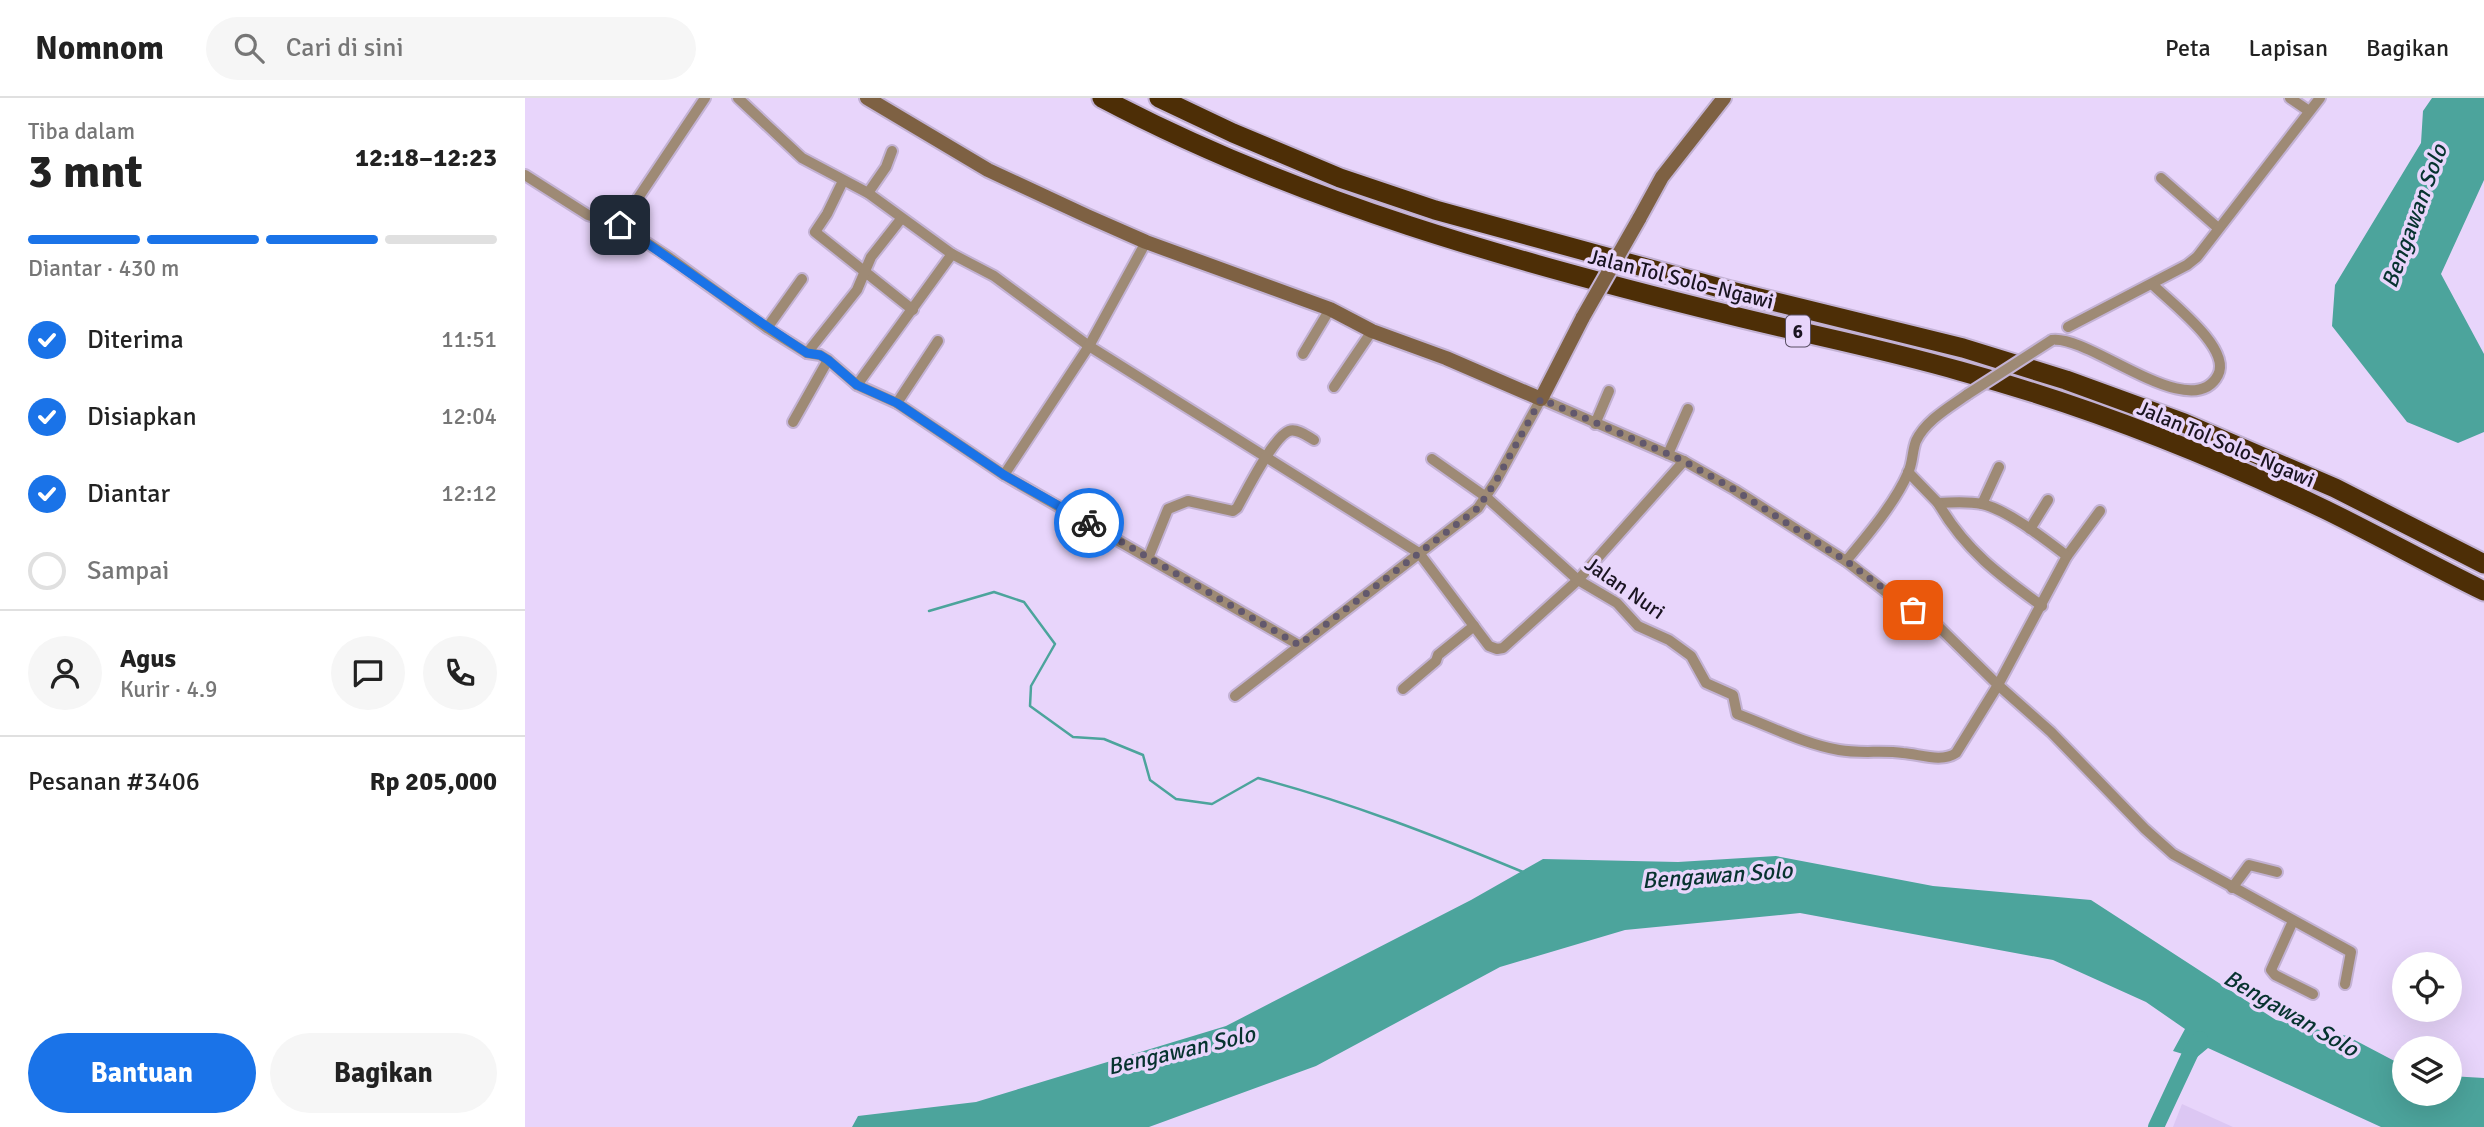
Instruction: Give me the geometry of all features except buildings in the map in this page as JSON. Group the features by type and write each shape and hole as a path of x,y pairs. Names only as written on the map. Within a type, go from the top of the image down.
{"highway":[{"name":"Jalan Tol Solo–Ngawi","path":"1102,98 1155,126 1226,158 1332,200 1470,246 1726,314 1961,371 2066,405 2191,450 2326,510 2484,591"},
{"name":"Jalan Tol Solo–Ngawi","path":"1159,98 1339,178 1435,210 1731,291 1963,348 2066,380 2184,423 2322,483 2484,564"}],"street":[{"path":"620,225 705,98"},
{"path":"738,98 796,153 868,193 952,254 994,276 1089,346 1419,553 1489,646 1503,648 1578,580 1684,461"},
{"path":"867,98 988,170 1146,242 1330,309 1372,331 1445,358 1684,461 1735,490 1846,561 1890,595 1936,624 2051,732 2162,844 2182,860 2351,953 2345,985"},
{"path":"1234,696 1468,518 1486,497 1662,177 1724,98"},
{"path":"2290,98 2309,111"},
{"path":"2068,327 2192,261 2320,98"},
{"path":"868,193 886,167 892,151"},
{"path":"525,175 588,215 620,225 767,328 807,353 820,355 857,385 897,403 1004,475 1149,556 1299,645"},
{"path":"2161,178 2218,228"},
{"path":"843,181 815,232 913,310"},
{"path":"807,353 857,290 870,257 901,219"},
{"path":"1004,475 1089,346 1146,242"},
{"path":"857,385 952,254"},
{"path":"767,328 802,279"},
{"path":"1846,561 1873,529 1908,472 1916,441 1928,425 1968,394 2052,340 2068,340 2129,371 2174,387 2187,390 2211,383 2220,372 2212,344 2152,284"},
{"path":"1303,354 1330,309"},
{"path":"1334,387 1372,331"},
{"path":"897,403 938,341"},
{"path":"793,422 828,360"},
{"path":"1595,424 1609,391"},
{"path":"1668,454 1688,409"},
{"path":"1149,556 1168,509 1188,501 1233,511 1237,509 1272,447 1289,431 1298,431 1314,440"},
{"name":"Jalan Nuri","path":"1432,459 1486,497 1578,580 1617,603 1638,626 1669,640 1691,656 1706,683 1733,695 1737,714 1837,750 1951,757 1998,685"},
{"path":"1982,504 1999,467"},
{"path":"1908,472 1938,503 1962,540 1998,573 2042,606"},
{"path":"2030,529 2048,500"},
{"path":"1938,503 1982,504 2030,529 2067,556"},
{"path":"1998,685 2067,556 2100,511"},
{"path":"1403,689 1436,661 1438,655 1474,626"},
{"path":"2232,888 2249,865 2277,872"},
{"path":"2293,921 2271,970 2275,975 2312,994"}],"shaded area":[{"path":"2182,1104 2233,1127 2173,1127"}],"water":[{"name":"Bengawan Solo","path":"2432,98 2484,98 2484,180 2441,274 2484,354 2484,432 2458,443 2407,422 2332,326 2335,285 2421,143 2423,111"},
{"name":"Bengawan Solo","path":"1776,856 1933,886 2091,900 2276,1020 2347,1036 2392,1060 2392,1106 2462,1106 2462,1077 2484,1078 2484,1127 2381,1127 2208,1048 2196,1058 2173,1051 2185,1029 2146,1002 2053,960 1800,913 1625,930 1500,967 1316,1066 1149,1127 852,1127 858,1116 976,1102 1226,1026 1471,900 1543,859 1678,862"}],"waterway":[{"path":"929,611 994,592 1024,602 1055,644 1031,686 1030,706 1073,737 1104,739 1143,755 1150,780 1176,799 1212,804 1258,778 1392,820 1523,872"},
{"path":"2156,1127 2191,1052 2200,1039"}],"way so far":[{"path":"1089,523 1299,645 1478,508 1541,399 1684,461 1735,490 1846,561 1913,610"}],"route":[{"path":"620,225 739,309 807,353 820,355 828,360 857,385 897,403 1004,475 1089,523"}]}
